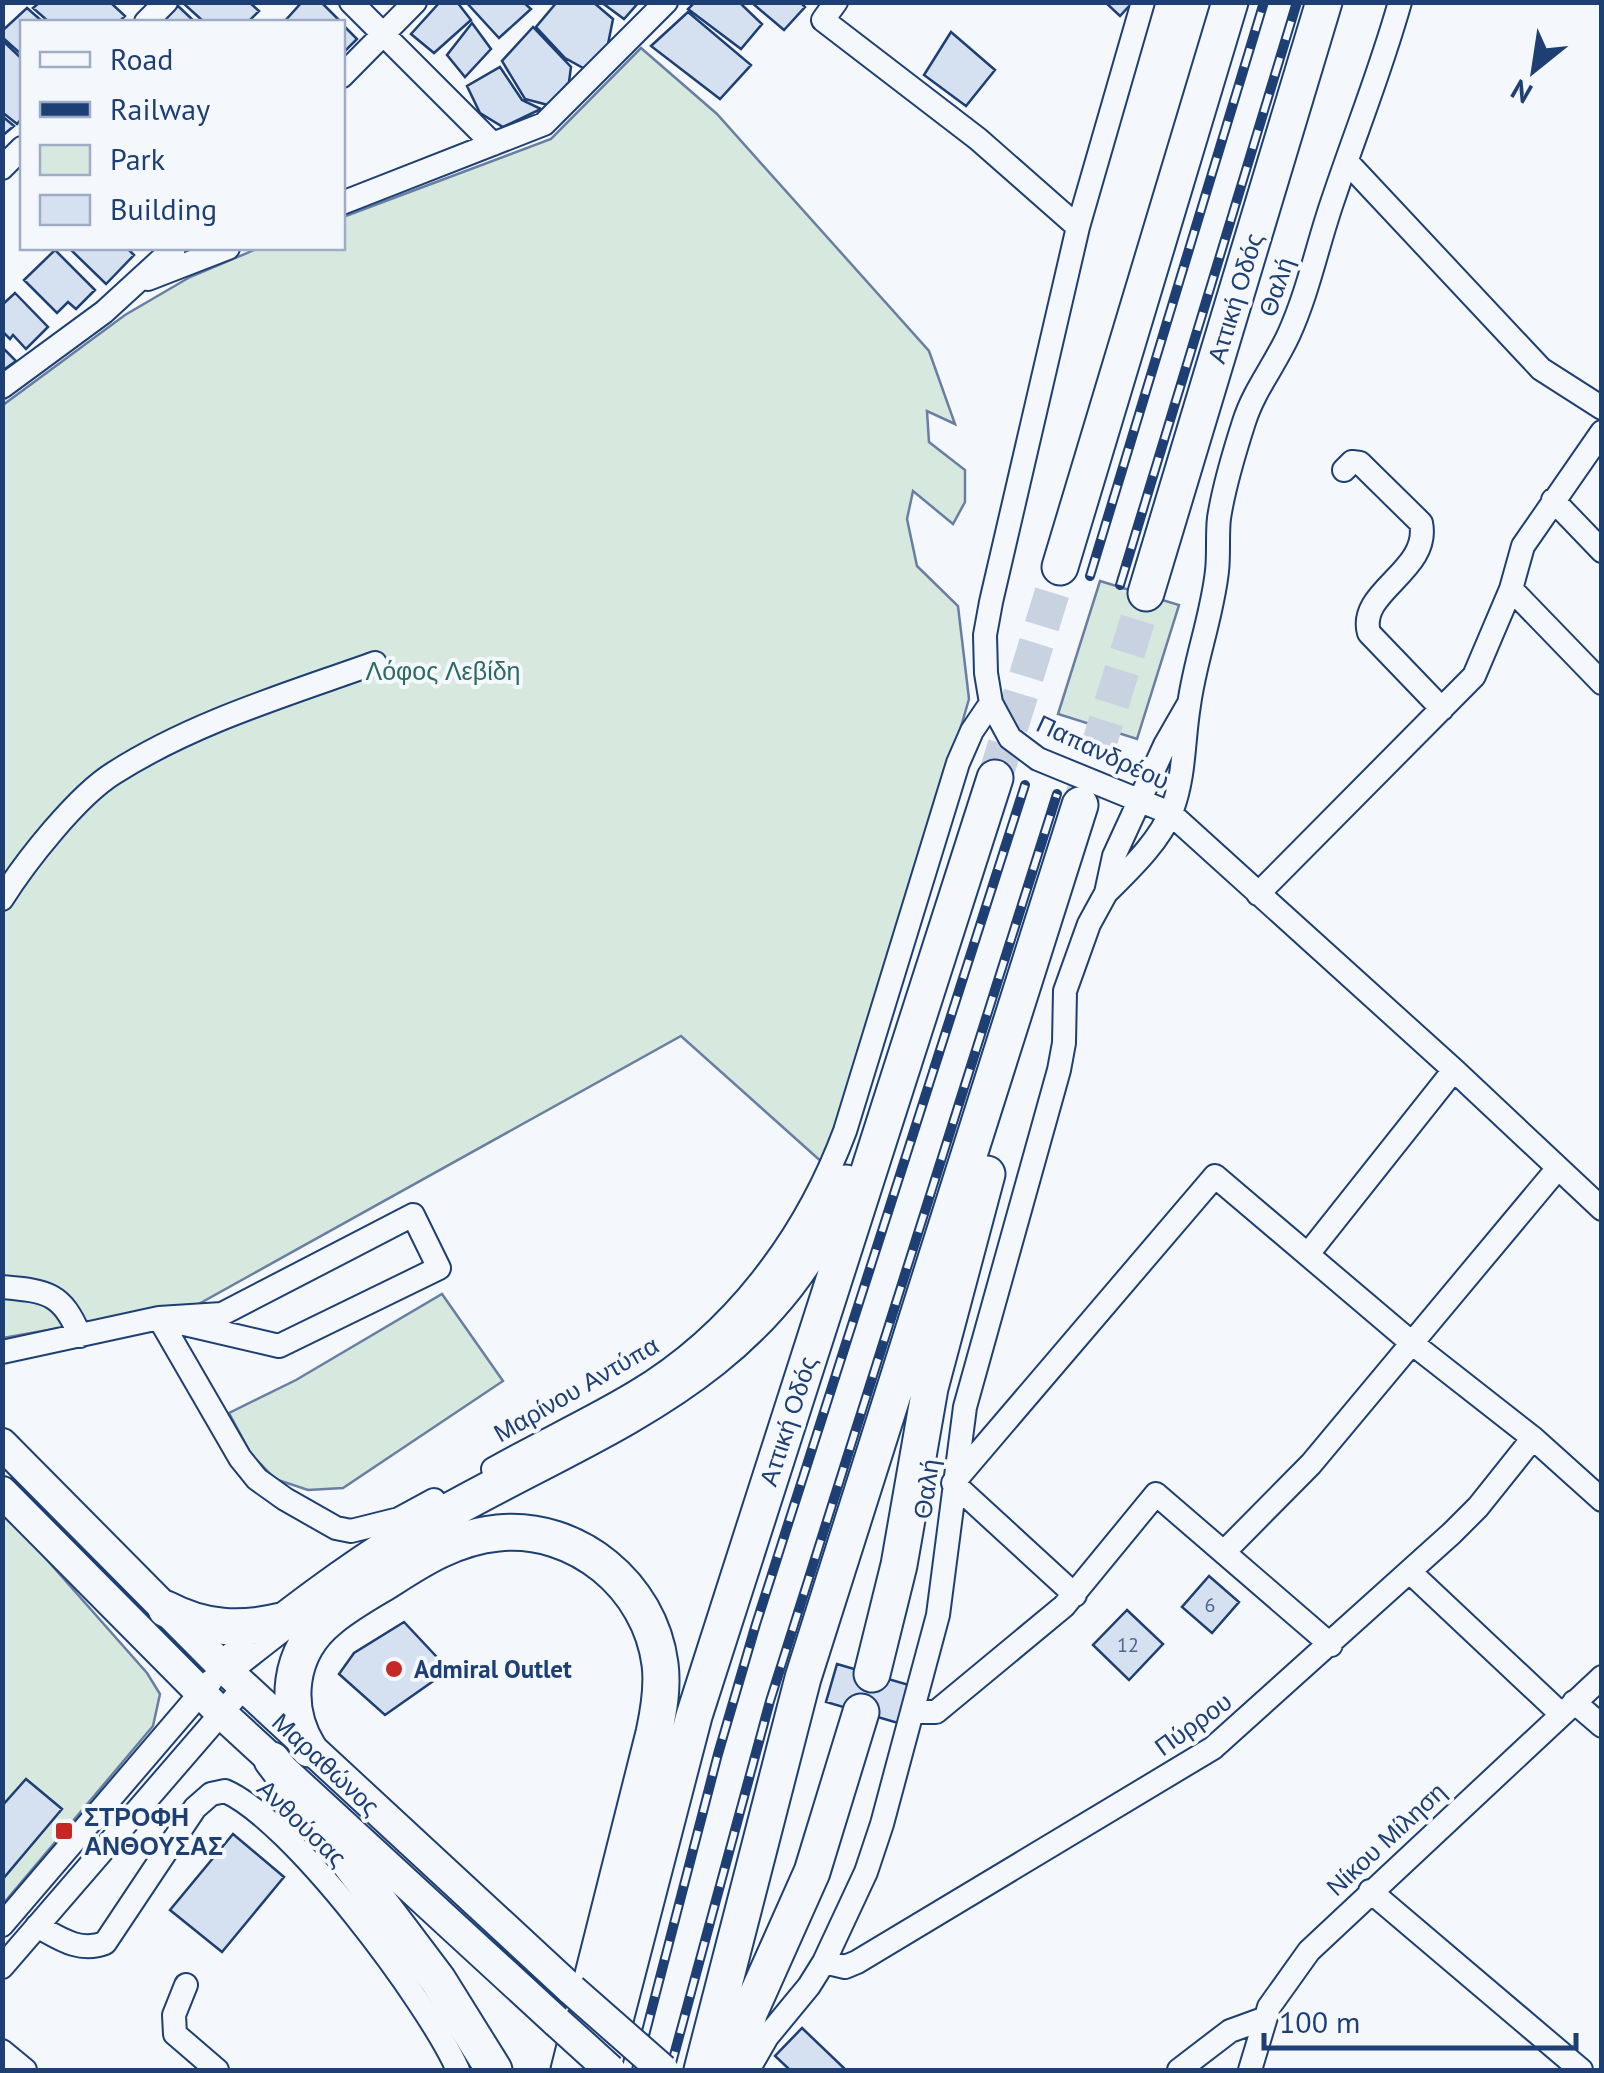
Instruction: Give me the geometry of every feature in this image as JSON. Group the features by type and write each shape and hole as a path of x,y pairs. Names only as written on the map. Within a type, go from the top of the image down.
{"highway":[{"path":"1060,567 1230,2"},
{"name":"Αττική Οδός","path":"1146,594 1324,2"},
{"path":"1284,140 1337,2"},
{"name":"Αττική Οδός","path":"606,2070 694,1716 995,778"},
{"path":"702,2070 803,1678 1080,804 1046,969 938,1353 914,1466 899,1565 872,1674"},
{"path":"222,1690 282,1621 419,1529 667,1394 748,1330 802,1263 834,1208 942,946"},
{"path":"309,1749 294,1718 292,1691 296,1668 308,1641 327,1620 436,1550 494,1533 524,1532 552,1537 598,1560 632,1594 649,1624 658,1652 660,1696 568,2070"},
{"path":"166,1608 189,1620 223,1628 249,1628 282,1621"},
{"path":"732,2070 750,2011 812,1872 861,1712"},
{"path":"272,1760 438,1980 494,2070"}],"main road":[{"name":"Μαραθώνος","path":"2,1444 166,1608 272,1760 606,2070"},
{"name":"Μαραθώνος","path":"2,1492 222,1690 309,1749 663,2070"}],"street":[{"path":"148,20 166,2"},
{"path":"351,2 493,144"},
{"path":"345,73 415,2"},
{"path":"345,201 544,124 666,2"},
{"path":"836,2 823,20 978,139 1078,227"},
{"name":"Παπανδρέου","path":"1143,2 1078,227 990,602 985,636 990,703 1010,738 1038,759 1170,814 1454,1070 1602,1210"},
{"name":"Θαλή","path":"748,2070 766,2036 824,1962 866,1872 938,1615 966,1407 1060,1070 1065,991 1089,924 1106,893 1132,867 1170,814 1186,753 1188,706 1217,571 1218,521 1245,418 1288,336 1381,73 1400,2"},
{"path":"2,168 20,150"},
{"path":"1348,162 1541,369 1602,408"},
{"path":"2,387 92,322 172,250"},
{"path":"140,282 223,250"},
{"path":"1258,894 1474,676 1512,589 1523,546 1602,432"},
{"path":"1344,470 1352,462 1360,463 1421,523 1423,534 1417,554 1370,609 1366,621 1369,633 1442,709"},
{"path":"1554,500 1602,550"},
{"path":"1512,589 1602,683"},
{"path":"2,899 48,836 110,775 206,723 375,663"},
{"name":"Μαρίνου Αντύπα","path":"159,1318 240,1458 258,1479 317,1518 352,1531 400,1519 634,1393 676,1364 723,1322 768,1273 830,1172 958,763 990,703"},
{"name":"Θαλή","path":"1106,893 1114,856 1164,745 1188,706"},
{"path":"1308,1254 1454,1070"},
{"path":"1225,1550 1311,1464 1558,1168"},
{"path":"1074,1595 954,1483 1215,1176 1413,1344 1533,1438 1602,1500"},
{"path":"2,1352 159,1318 222,1314 414,1216 439,1268 279,1346 159,1318"},
{"path":"2,1286 40,1291 63,1302 80,1336"},
{"name":"Πύρρου","path":"824,1962 845,1967 857,1962 1190,1764 1236,1730 1410,1572 1478,1507 1533,1438"},
{"path":"912,1712 936,1712 1074,1595 1156,1494 1330,1645"},
{"path":"1410,1572 1567,1708 1602,1726"},
{"name":"Νίκου Μίληση","path":"1250,2070 1263,2020 1275,1995 1308,1951 1602,1677"},
{"path":"2,1925 222,1690"},
{"path":"2,1967 222,1690"},
{"name":"Ανθούσας","path":"36,1926 83,1948 105,1943 195,1808 211,1794 225,1791 272,1826 344,1904 430,2017 458,2070"},
{"path":"1370,1891 1581,2070"},
{"path":"186,1985 174,2015 175,2034 217,2070"},
{"path":"1180,2070 1230,2032 1263,2020"},
{"path":"2,2052 24,2070"}],"green space":[{"name":"Λόφος Λεβίδη","path":"641,48 717,114 929,351 955,424 927,411 929,442 965,470 965,502 953,524 913,491 907,519 917,566 958,606 969,699 893,962 824,1164 681,1036 186,1311 156,1311 3,1338 3,405 125,315 190,277 254,250 345,250 345,216 551,139"},
{"path":"1100,581 1179,605 1137,739 1058,714"},
{"path":"442,1294 503,1381 343,1488 308,1490 275,1479 251,1454 229,1413 296,1380"},
{"path":"3,1510 147,1673 160,1694 153,1726 3,1904"}],"building":[{"path":"40,2 110,2 125,16 121,20 47,20 33,8"},
{"path":"249,2 259,11 250,20 202,20 183,3"},
{"path":"302,2 321,2 339,20 286,20"},
{"path":"440,2 457,2 471,20 434,53 411,34"},
{"path":"466,2 523,2 531,9 499,38"},
{"path":"557,2 593,2 613,19 607,49 585,69 565,58 536,27"},
{"path":"601,2 639,2 624,19"},
{"path":"695,2 739,2 762,24 741,49 688,9"},
{"path":"751,2 800,2 805,7 784,30"},
{"path":"1105,2 1127,2 1130,5 1120,16"},
{"path":"178,6 193,20 165,20"},
{"path":"27,8 41,20 20,20 20,53 2,37 2,31"},
{"path":"688,12 751,65 720,99 651,46"},
{"path":"472,23 491,49 465,77 447,55"},
{"path":"345,27 357,39 345,51"},
{"path":"533,27 571,67 569,82 548,105 525,99 502,61"},
{"path":"951,32 995,70 966,106 924,75"},
{"path":"2,40 20,57 20,120 17,124 2,112"},
{"path":"500,67 522,100 541,109 503,127 480,113 467,86"},
{"path":"2,116 14,126 2,136"},
{"path":"55,250 95,290 76,309 68,302 57,313 24,280"},
{"path":"71,250 129,250 134,255 106,284"},
{"path":"15,293 48,327 26,349 13,335 10,339 2,331 2,305"},
{"path":"2,347 16,361 2,371"},
{"path":"1209,1576 1239,1602 1212,1633 1182,1607"},
{"path":"1127,1610 1163,1644 1129,1680 1093,1645"},
{"name":"Admiral Outlet","path":"404,1622 449,1670 385,1715 339,1674 354,1653"},
{"path":"837,1664 909,1685 898,1723 826,1702"},
{"path":"26,1779 62,1809 2,1880 2,1806"},
{"path":"233,1834 284,1877 222,1952 170,1910"},
{"path":"802,2028 846,2070 790,2070 775,2056"}],"tunnel":[{"path":"995,778 1060,567"},
{"path":"1080,805 1146,593"}],"railway":[{"path":"1090,576 1264,2"},
{"path":"1120,585 1297,2"},
{"path":"636,2070 756,1624 1025,785"},
{"path":"670,2070 770,1701 1057,794"}],"place":[{"name":"Admiral Outlet","path":"394,1669"},
{"name":"ΣΤΡΟΦΗ ΑΝΘΟΥΣΑΣ","path":"64,1831"}]}
